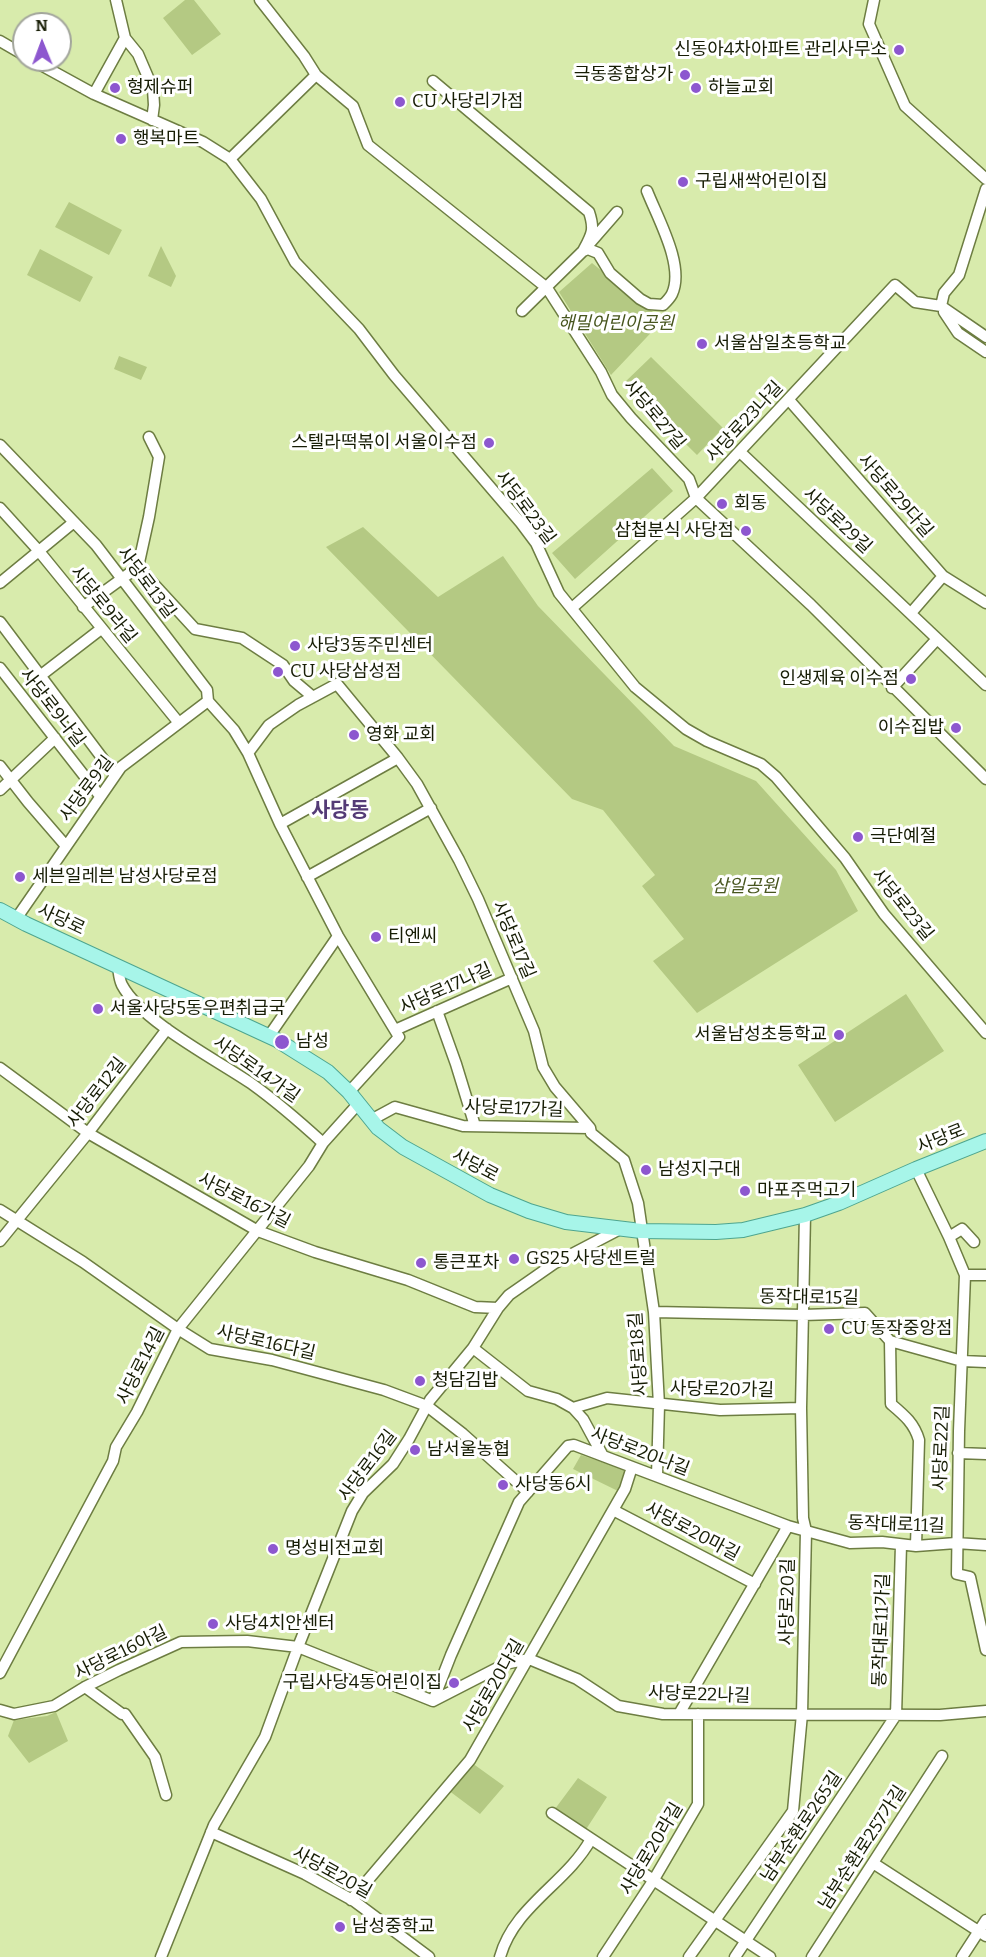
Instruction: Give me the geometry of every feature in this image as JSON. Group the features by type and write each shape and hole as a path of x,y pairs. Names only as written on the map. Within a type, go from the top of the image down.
{"main road":[{"name":"사당로","path":"0,910 269,1036 317,1063 349,1092 371,1120 404,1147 490,1195 529,1211 566,1222 641,1231 743,1230 805,1215 839,1203 986,1140"}],"street":[{"path":"116,0 125,38 138,54 150,80 154,105 152,120"},
{"name":"사당로27길","path":"260,0 316,75 353,106 368,145 547,288 602,372 612,395 689,479 696,498 811,605 986,779"},
{"path":"874,0 869,24 905,106 986,179"},
{"path":"94,94 125,38"},
{"name":"사당로23길","path":"54,72 94,94 203,142 230,159 261,200 295,262 359,329 394,375 531,536 559,593 635,687 686,729 707,741 761,764 776,777 833,844 884,914 986,1033"},
{"path":"230,159 316,75"},
{"path":"433,81 589,212 594,225 583,250"},
{"path":"986,189 959,275 944,293 941,306 958,333 986,352"},
{"path":"583,250 588,249 598,253 610,273 640,299 649,304 663,305 672,295 676,279 675,262 647,191"},
{"path":"522,311 547,288 618,212"},
{"name":"사당로23나길","path":"572,608 696,498 895,285 915,302 941,306 986,337"},
{"name":"사당로29다길","path":"789,400 943,576 986,603"},
{"path":"83,607 138,567 159,456 149,437"},
{"name":"사당로13길","path":"0,445 96,545 207,690 208,701 234,730 248,753 280,824 338,936 395,1030"},
{"name":"사당로29길","path":"740,452 986,685"},
{"name":"사당로9라길","path":"0,508 38,550 179,723"},
{"path":"0,583 74,522"},
{"path":"138,567 195,629 242,638 283,665 294,681 317,694 268,725 248,753"},
{"path":"911,613 943,576"},
{"path":"0,622 115,776"},
{"path":"40,675 101,628"},
{"path":"892,687 938,639"},
{"name":"사당로9나길","path":"0,668 100,796"},
{"name":"사당로17길","path":"317,694 338,684 417,784 459,860 512,978 534,1031 543,1067 555,1088 590,1128 591,1133 624,1160 638,1203 641,1231"},
{"name":"사당로9길","path":"16,919 121,767 208,701"},
{"path":"0,790 55,738"},
{"path":"280,824 398,758"},
{"path":"0,766 66,846"},
{"path":"307,877 431,808"},
{"path":"269,1036 338,936"},
{"path":"118,967 121,982 131,999 167,1029"},
{"name":"사당로17나길","path":"395,1030 512,978"},
{"path":"437,1011 475,1126"},
{"name":"사당로12길","path":"0,1241 88,1133 167,1029"},
{"name":"사당로14가길","path":"167,1029 253,1084 323,1143"},
{"path":"349,1092 399,1037 395,1030"},
{"name":"사당로16가길","path":"0,1068 88,1133 258,1231 315,1252 408,1280 474,1307 498,1308"},
{"name":"사당로14길","path":"0,1673 113,1461 116,1447 137,1412 178,1329 309,1166 323,1143 358,1104"},
{"name":"사당로17가길","path":"371,1120 395,1107 463,1126 590,1128"},
{"name":"사당로22길","path":"916,1169 949,1237 964,1275 958,1453 957,1574 970,1577 986,1650"},
{"name":"사당로16다길","path":"0,1210 83,1262 210,1349 272,1360 384,1390 427,1406 463,1434 528,1492"},
{"name":"사당로20길","path":"689,1957 793,1810 802,1714 806,1531 803,1518 801,1408 805,1215"},
{"name":"사당로16길","path":"164,1956 212,1832 265,1737 352,1511 363,1494 393,1464 427,1406 473,1348 509,1295 555,1263 620,1229"},
{"path":"949,1237 962,1229 974,1242"},
{"name":"사당로18길","path":"641,1231 654,1312 659,1405 657,1476"},
{"path":"964,1275 986,1275"},
{"name":"동작대로15길","path":"654,1312 803,1316 865,1312 890,1341"},
{"path":"916,1546 919,1440 916,1429 891,1404 890,1341 962,1361 986,1362"},
{"path":"473,1348 528,1391 557,1399 573,1408 583,1419 603,1456"},
{"name":"사당로20가길","path":"573,1408 607,1398 720,1410 801,1408"},
{"name":"사당로20나길","path":"432,1701 519,1502 568,1446 574,1445 806,1531"},
{"path":"958,1453 986,1454"},
{"name":"사당로20다길","path":"351,1900 470,1760 625,1489 632,1467"},
{"name":"사당로20마길","path":"613,1509 755,1584"},
{"path":"679,1714 788,1526"},
{"name":"동작대로11길","path":"806,1531 850,1543 882,1542 916,1546 986,1545"},
{"name":"동작대로11가길","path":"896,1715 901,1545"},
{"name":"사당로16아길","path":"0,1710 14,1714 54,1706 85,1687 181,1642 247,1641 298,1647"},
{"path":"298,1647 432,1701 505,1664 529,1659"},
{"name":"사당로22나길","path":"529,1659 577,1679 618,1706 663,1714 940,1715 986,1711"},
{"path":"85,1687 123,1714 155,1757 166,1795"},
{"name":"사당로20라길","path":"603,1957 653,1881 698,1804 698,1714"},
{"name":"남부순환로265길","path":"735,1957 896,1715"},
{"name":"남부순환로257가길","path":"812,1957 942,1756"},
{"path":"552,1813 770,1957"},
{"name":"사당로20길","path":"212,1832 305,1874 351,1900 429,1957"},
{"path":"500,1957 509,1936 523,1915 584,1851 591,1839"},
{"path":"873,1863 982,1933"},
{"path":"962,1957 982,1933 986,1920"}],"green space":[{"path":"185,0 194,0 221,34 192,55 163,18"},
{"path":"69,202 122,230 109,255 55,227"},
{"path":"161,246 176,276 171,287 148,276"},
{"path":"40,249 93,277 80,302 27,275"},
{"name":"해밀어린이공원","path":"592,263 663,320 611,375 559,292"},
{"path":"119,356 147,367 141,380 114,369"},
{"path":"651,357 723,428 697,455 624,383"},
{"path":"652,468 673,491 575,579 552,553"},
{"name":"삼일공원","path":"363,527 438,597 503,556 538,606 674,746 756,781 836,870 858,911 697,1013 653,961 684,939 642,886 655,875 603,810 572,799 326,547"},
{"path":"906,994 944,1051 835,1122 798,1065"},
{"path":"581,1455 625,1470 620,1492 573,1469"},
{"path":"56,1712 68,1741 29,1763 8,1736 14,1720 47,1716"},
{"path":"472,1763 504,1786 480,1814 448,1790"},
{"path":"578,1778 607,1797 583,1834 552,1813"}],"place":[{"name":"신동아4차아파트 관리사무소","path":"899,50"},
{"name":"극동종합상가","path":"685,75"},
{"name":"형제슈퍼","path":"115,88"},
{"name":"하늘교회","path":"696,88"},
{"name":"CU 사당리가점","path":"400,102"},
{"name":"행복마트","path":"121,139"},
{"name":"구립새싹어린이집","path":"683,182"},
{"name":"서울삼일초등학교","path":"702,344"},
{"name":"스텔라떡볶이 서울이수점","path":"489,443"},
{"name":"회동","path":"722,504"},
{"name":"삼첩분식 사당점","path":"746,531"},
{"name":"사당3동주민센터","path":"295,646"},
{"name":"CU 사당삼성점","path":"278,672"},
{"name":"인생제육 이수점","path":"911,679"},
{"name":"이수집밥","path":"956,728"},
{"name":"영화 교회","path":"354,735"},
{"name":"극단예절","path":"858,837"},
{"name":"세븐일레븐 남성사당로점","path":"20,877"},
{"name":"티엔씨","path":"376,937"},
{"name":"서울사당5동우편취급국","path":"98,1009"},
{"name":"서울남성초등학교","path":"839,1035"},
{"name":"남성","path":"282,1042"},
{"name":"남성지구대","path":"646,1170"},
{"name":"마포주먹고기","path":"745,1191"},
{"name":"GS25 사당센트럴","path":"514,1259"},
{"name":"통큰포차","path":"421,1263"},
{"name":"CU 동작중앙점","path":"829,1329"},
{"name":"청담김밥","path":"420,1381"},
{"name":"남서울농협","path":"415,1450"},
{"name":"사당동6시","path":"503,1485"},
{"name":"명성비전교회","path":"273,1549"},
{"name":"사당4치안센터","path":"213,1624"},
{"name":"구립사당4동어린이집","path":"454,1683"},
{"name":"남성중학교","path":"340,1927"}],"district":[{"name":"사당동","path":"340,811"}]}
